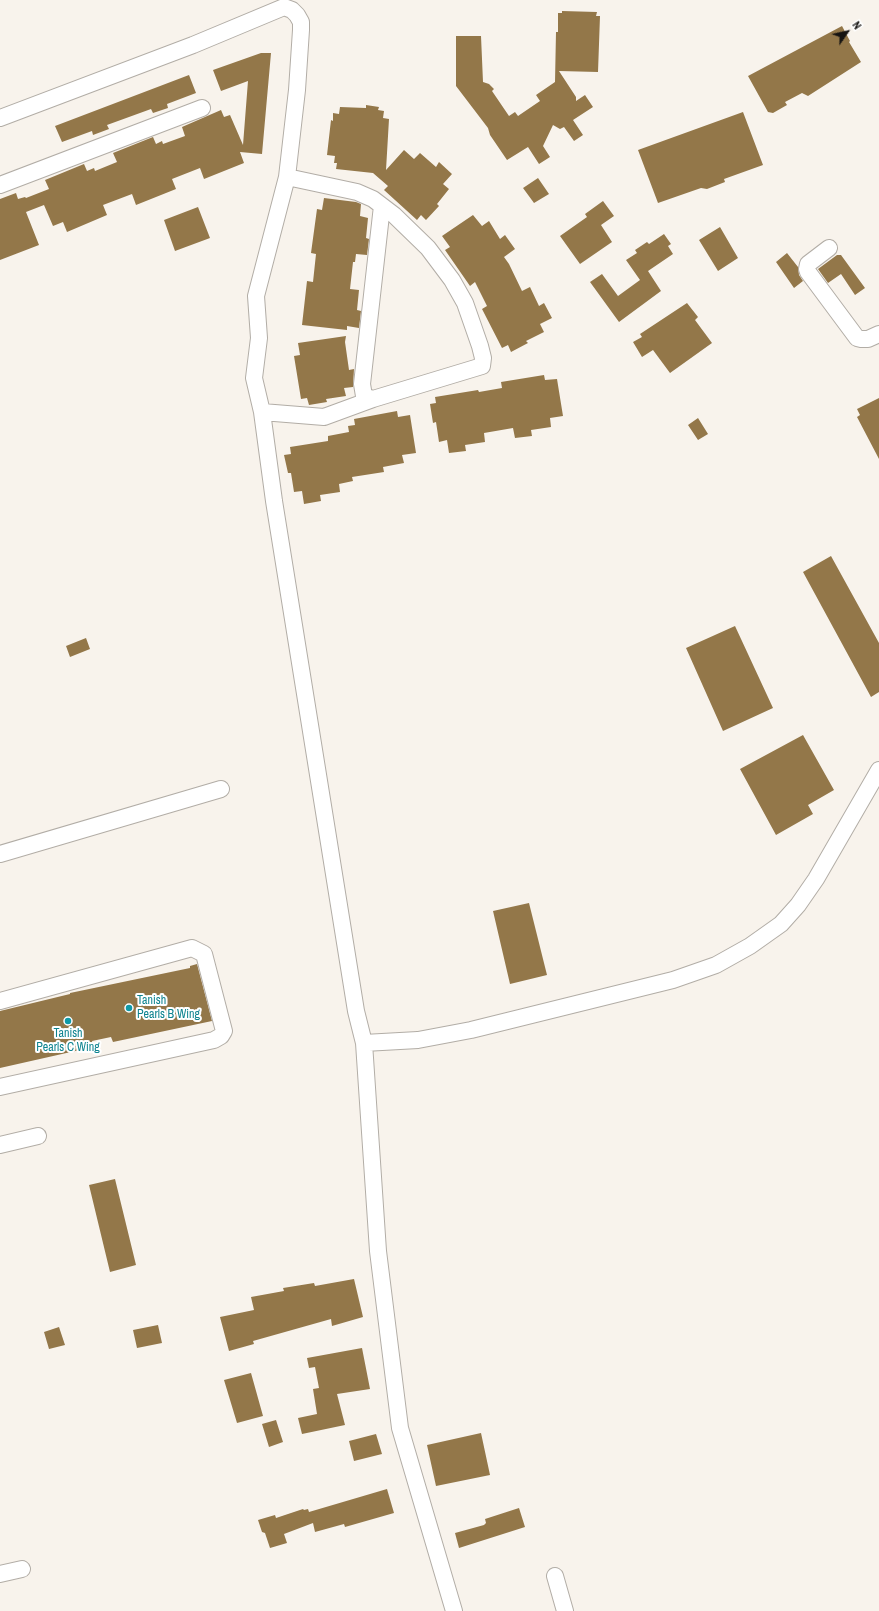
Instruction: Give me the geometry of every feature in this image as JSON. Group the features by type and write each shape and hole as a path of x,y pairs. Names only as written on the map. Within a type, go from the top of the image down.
{"street":[{"path":"0,118 192,45 289,4 301,22 297,90 287,178 256,296 259,338 254,378 262,412 275,509 355,1003 364,1043 378,1252 400,1428 454,1611"},
{"path":"0,185 202,108"},
{"path":"262,412 324,417 373,399 482,366 483,358 474,325 465,303 452,280 428,248 404,223 373,199 357,192 287,178"},
{"path":"373,399 364,396 362,384 382,206"},
{"path":"829,248 808,264 808,272 857,338 868,339 879,334"},
{"path":"364,1043 418,1040 472,1030 673,980 716,965 750,946 781,924 798,905 816,879 879,770"},
{"path":"0,854 221,789"},
{"path":"0,1000 192,948 204,954 224,1031 221,1036 214,1040 0,1087"},
{"path":"0,1145 38,1136"},
{"path":"0,1574 22,1568"},
{"path":"555,1576 565,1611"}],"building":[{"path":"562,11 597,12 596,16 600,16 598,72 559,71 576,97 576,101 585,95 593,107 573,120 583,135 574,141 564,127 560,129 553,125 543,146 550,157 539,164 528,147 507,160 490,135 488,128 456,86 456,36 481,36 483,82 489,84 494,89 492,91 509,116 515,112 518,116 540,101 536,95 555,82 556,32 558,32 558,13 562,13"},
{"path":"842,26 850,41 849,42 861,62 808,96 802,93 785,102 787,105 773,113 768,112 748,76"},
{"path":"261,53 271,53 262,154 240,152 244,163 204,179 200,168 172,179 176,189 136,205 132,194 103,205 107,215 67,232 63,222 53,226 44,205 26,212 39,245 0,260 0,199 16,193 18,199 26,198 49,189 45,180 84,164 87,171 94,168 95,171 117,162 113,153 153,137 156,144 162,141 163,144 185,136 182,127 221,110 224,117 230,115 243,145 248,81 221,91 213,70"},
{"path":"189,75 196,93 167,104 168,108 153,113 151,109 107,125 109,129 93,135 92,131 62,142 55,126"},
{"path":"366,105 379,107 378,110 384,111 383,118 389,119 386,170 404,150 414,159 420,153 436,167 439,162 452,174 443,184 449,189 437,204 439,206 426,220 421,215 417,220 384,190 388,186 373,173 336,169 337,163 334,163 335,156 327,155 333,113 339,114 340,107 366,108"},
{"path":"743,112 763,165 724,179 725,182 707,189 701,188 658,203 638,150"},
{"path":"538,178 549,194 534,203 523,188"},
{"path":"324,198 361,204 360,216 368,218 366,238 369,239 367,255 356,254 355,262 353,262 350,289 359,290 357,310 361,311 359,328 347,326 347,330 302,325 307,281 313,282 316,254 311,253 317,209 322,210"},
{"path":"603,201 614,216 601,225 612,242 580,264 560,236 587,217 585,214"},
{"path":"198,207 210,238 175,251 164,220"},
{"path":"473,215 482,226 489,221 500,239 505,235 515,249 504,257 522,291 530,287 539,306 544,303 552,318 540,324 544,332 526,341 528,343 511,352 508,345 502,348 482,309 487,306 475,282 470,286 445,250 450,247 442,236"},
{"path":"720,227 738,258 718,271 699,240"},
{"path":"664,234 671,244 668,246 673,254 648,271 661,291 619,322 590,282 602,274 618,296 640,280 626,260 637,253 635,250 647,242 649,244"},
{"path":"787,253 798,267 799,275 803,281 794,288 776,262"},
{"path":"837,255 841,255 865,288 855,295 841,274 828,283 818,269"},
{"path":"687,303 698,317 695,320 712,343 670,373 653,350 642,357 633,342 642,337 640,334"},
{"path":"346,336 345,342 349,370 354,369 353,387 344,388 346,396 326,399 327,402 309,405 307,398 301,399 294,356 300,355 298,343"},
{"path":"544,375 545,380 557,379 563,416 550,418 551,427 531,430 532,436 515,438 513,428 484,433 485,442 465,445 466,451 449,453 447,440 439,442 436,422 433,423 430,404 436,403 435,397 478,390 479,392 502,388 501,382"},
{"path":"879,398 879,459 857,417 860,415 857,409"},
{"path":"397,411 398,417 410,415 416,453 402,455 404,463 383,467 384,472 352,477 353,481 339,484 340,492 320,495 321,501 304,504 302,491 294,492 291,473 288,473 284,455 291,454 290,447 328,441 328,436 349,432 348,426 355,425 354,419"},
{"path":"698,418 708,434 698,440 688,425"},
{"path":"831,556 879,643 879,692 871,697 803,572"},
{"path":"735,626 773,708 723,731 686,648"},
{"path":"86,638 90,649 70,657 66,646"},
{"path":"803,735 834,790 808,805 813,814 776,835 740,769"},
{"path":"529,903 547,975 510,984 493,911"},
{"path":"197,964 212,1021 113,1042 111,1037 92,1041 93,1047 0,1068 0,1011 70,993 190,968 190,966"},
{"path":"115,1179 136,1265 110,1272 89,1185"},
{"path":"354,1279 363,1317 332,1326 331,1319 253,1341 254,1344 229,1351 220,1317 254,1310 251,1297 284,1291 283,1288 314,1283 315,1286"},
{"path":"158,1325 162,1343 137,1348 133,1330"},
{"path":"59,1327 65,1345 49,1349 44,1332"},
{"path":"362,1348 370,1389 337,1394 345,1425 302,1434 298,1418 317,1414 313,1389 319,1388 315,1367 309,1368 307,1358"},
{"path":"251,1373 263,1416 237,1423 224,1380"},
{"path":"276,1420 283,1442 269,1447 262,1424"},
{"path":"481,1433 490,1475 436,1486 427,1445"},
{"path":"376,1434 382,1454 354,1461 349,1441"},
{"path":"387,1489 394,1513 345,1527 344,1524 315,1532 313,1523 284,1534 287,1543 270,1548 265,1533 262,1532 258,1520 275,1515 276,1518 303,1509 308,1509 309,1512"},
{"path":"519,1508 525,1527 459,1548 455,1533 484,1525 486,1523 485,1519"}],"place":[{"name":"Tanish Pearls B Wing","path":"129,1008"},
{"name":"Tanish Pearls C Wing","path":"68,1021"}]}
